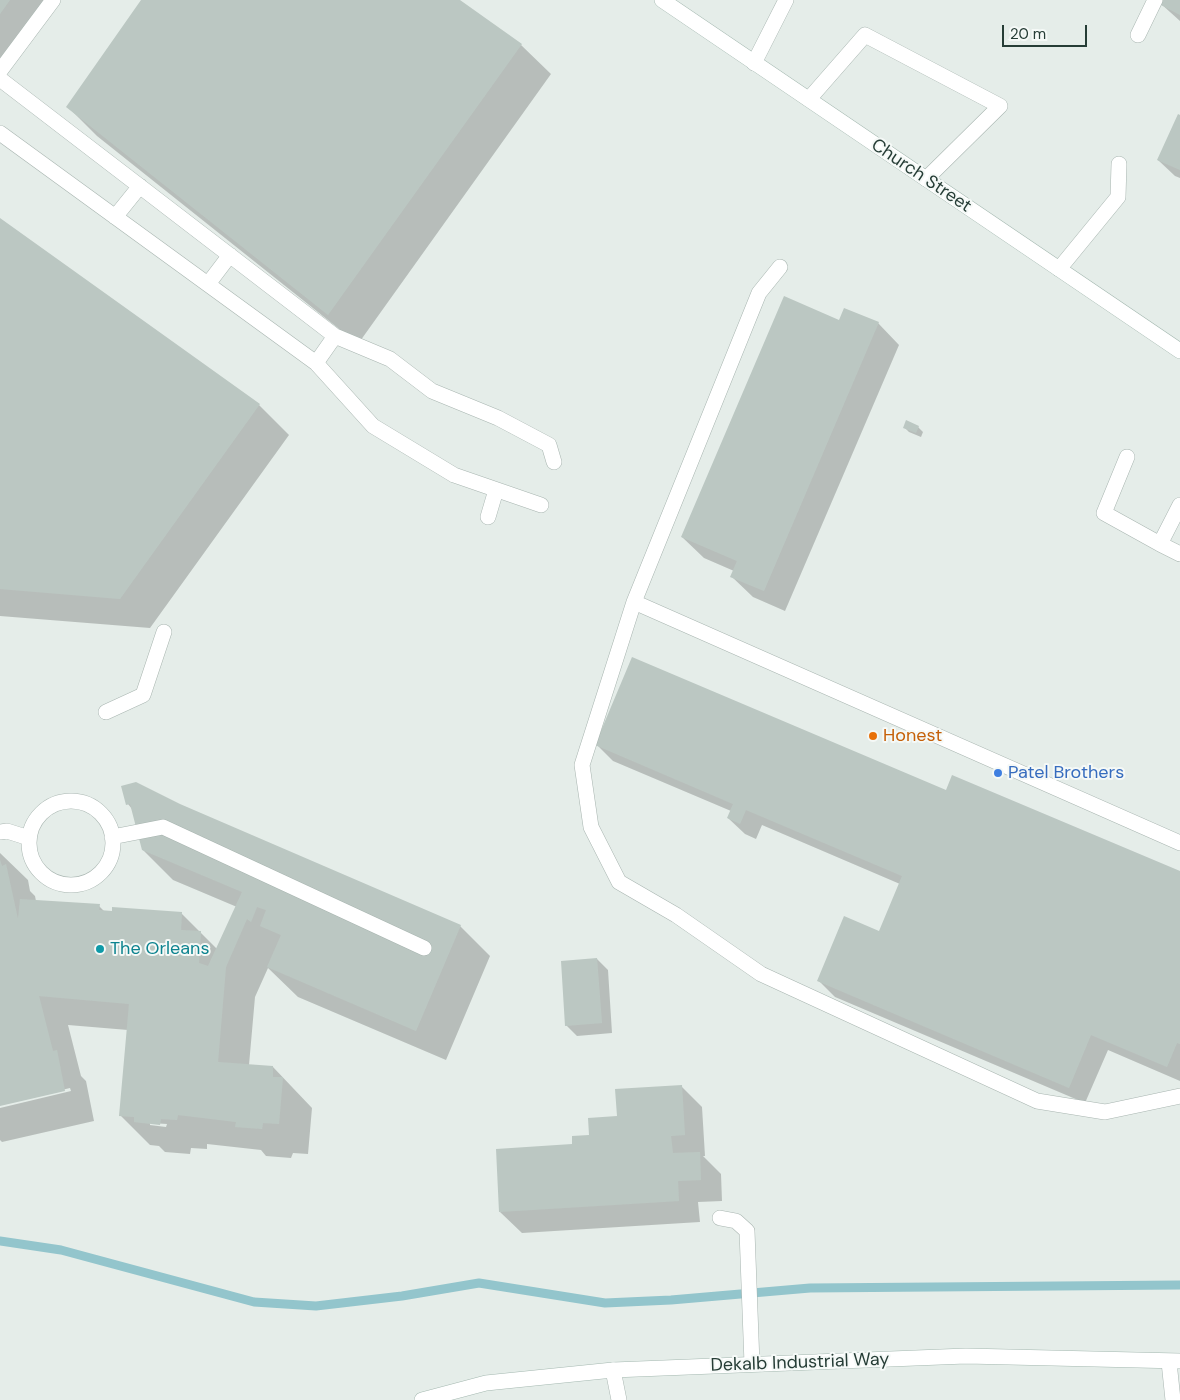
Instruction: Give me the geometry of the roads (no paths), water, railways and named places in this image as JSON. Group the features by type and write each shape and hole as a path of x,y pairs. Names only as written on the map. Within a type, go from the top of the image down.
{"main road":[{"path":"0,71 53,0"},
{"name":"Church Street","path":"662,0 1180,351"},
{"path":"754,63 786,0"},
{"path":"1138,36 1155,0"},
{"path":"809,100 865,35 1000,106 926,179"},
{"path":"0,79 335,336 390,359 432,391 498,418 550,445 554,462"},
{"path":"0,133 316,362 373,426 454,475 541,505"},
{"path":"1059,269 1118,197 1119,164"},
{"path":"116,217 140,186"},
{"path":"208,284 230,255"},
{"path":"780,267 759,293 634,602 582,765 591,827 619,882 676,915 761,974 1037,1101 1105,1112 1180,1096"},
{"path":"316,362 335,336"},
{"path":"1127,457 1104,513 1180,554"},
{"path":"488,517 496,490"},
{"path":"1160,544 1180,505"},
{"path":"634,602 1180,842"},
{"path":"106,712 143,696 164,632"},
{"path":"76,802 91,806 103,817 111,832 112,848 107,864 97,876 82,884 66,885 50,880 37,869 30,855 29,838 34,823 44,810 59,803 76,802"},
{"path":"112,837 163,827 424,948"},
{"path":"0,832 29,838"},
{"path":"720,1218 736,1221 747,1231 752,1364"},
{"name":"Dekalb Industrial Way","path":"422,1400 486,1383 613,1370 966,1356 1174,1362"},
{"path":"1173,1400 1174,1362"},
{"path":"613,1370 619,1400"}],"waterway":[{"path":"0,1241 61,1250 254,1302 316,1306 402,1296 479,1283 605,1303 671,1300 810,1288 1180,1285"}],"place":[{"name":"Honest","path":"873,736"},
{"name":"Patel Brothers","path":"998,773"},
{"name":"The Orleans","path":"100,949"}]}
